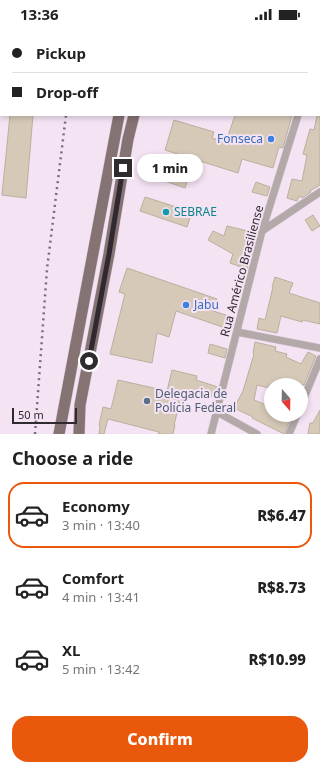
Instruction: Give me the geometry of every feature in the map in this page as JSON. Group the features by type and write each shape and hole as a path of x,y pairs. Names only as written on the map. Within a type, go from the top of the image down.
{"main road":[{"path":"59,434 119,116"},
{"path":"79,434 80,405 109,254 128,139 134,116"}],"street":[{"name":"Rua Américo Brasiliense","path":"211,434 262,231 298,116"},
{"path":"262,231 320,192"},
{"path":"237,332 320,348"},
{"path":"308,388 320,359"},
{"path":"217,412 257,434"},
{"path":"289,434 294,422"}],"building":[{"path":"10,116 33,116 26,198 2,195"},
{"path":"235,116 292,116 283,148 279,147 273,168 242,159 238,173 165,150 174,120 214,132 212,138 226,142"},
{"path":"317,116 320,116 320,185 302,198 299,196 297,201 287,198 292,179 302,181 307,155 303,154 310,129 314,130"},
{"path":"150,159 190,173 185,188 145,174"},
{"path":"256,182 270,187 267,196 252,192"},
{"name":"SEBRAE","path":"145,197 192,212 187,227 140,211"},
{"path":"313,215 320,226 312,231 305,220"},
{"path":"227,226 256,233 247,269 230,263 233,254 208,240 213,231 224,236"},
{"path":"127,268 217,299 213,311 235,318 231,330 176,311 169,337 157,333 152,363 110,354 125,294 119,292"},
{"path":"275,277 293,283 289,293 320,303 320,324 303,320 302,322 281,316 277,333 257,329 259,318 265,320"},
{"path":"255,342 276,347 275,351 287,354 286,357 301,364 308,352 316,356 307,378 264,378 264,387 257,385 254,400 264,404 264,422 289,422 284,434 234,408 243,391 254,354"},
{"path":"210,344 227,349 225,358 208,353"},
{"path":"172,370 197,376 196,380 218,387 215,397 198,392 183,390 173,434 158,434 159,432 108,419 104,434 99,434 99,425 103,407 111,409 118,380 167,391"},
{"path":"320,410 320,434 308,434 310,423 313,423"}],"railway":[{"path":"35,434 47,269 66,116"}],"place":[{"name":"Fonseca","path":"271,139"},
{"name":"SEBRAE","path":"166,212"},
{"name":"Jabu","path":"186,305"},
{"name":"Delegacia de Polícia Federal","path":"147,401"}],"route":[{"path":"89,361 123,168"}]}
